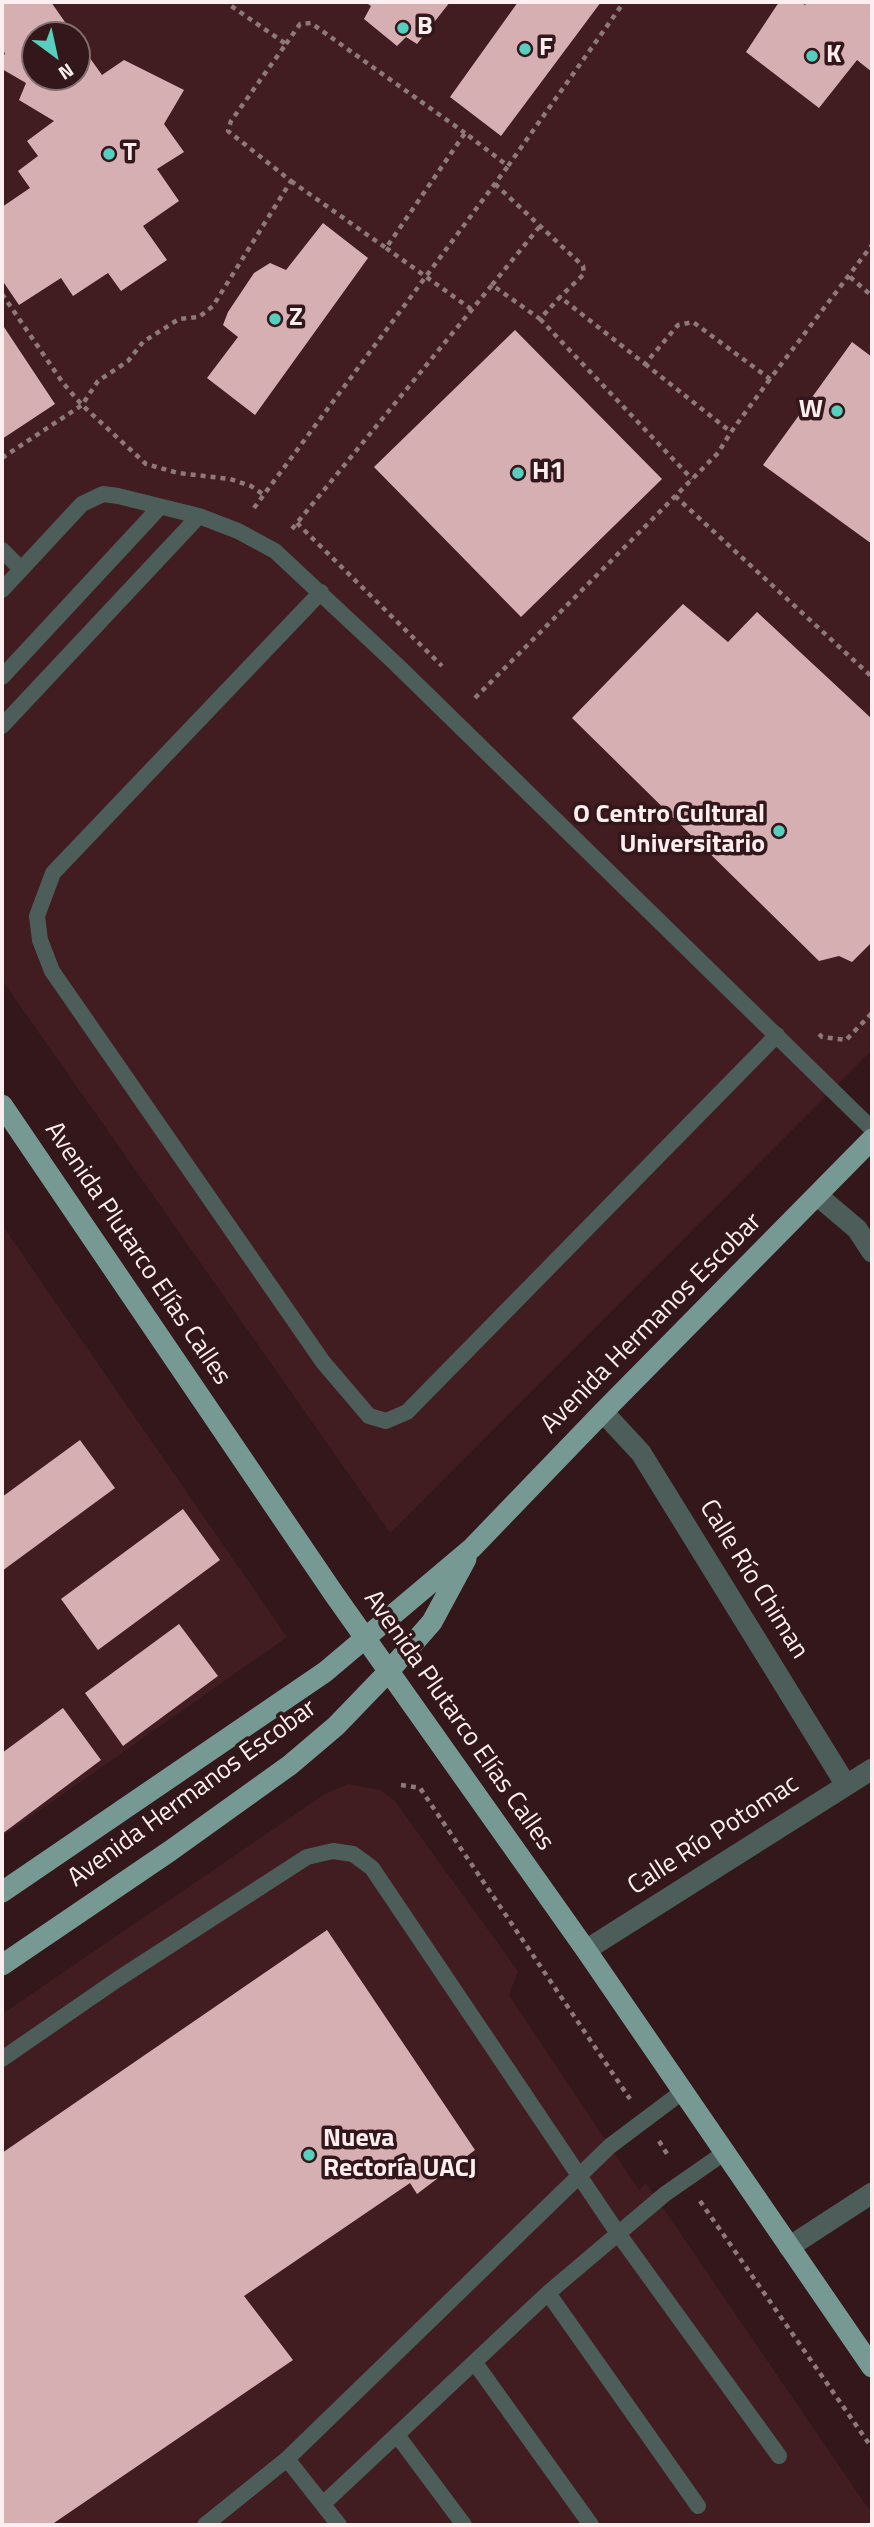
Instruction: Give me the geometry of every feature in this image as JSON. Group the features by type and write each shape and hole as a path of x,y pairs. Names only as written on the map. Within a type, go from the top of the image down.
{"main road":[{"name":"Avenida Plutarco Elías Calles","path":"2,1105 366,1638 586,1951 872,2367"},
{"name":"Avenida Hermanos Escobar","path":"2,1892 302,1688 472,1548 872,1139"},
{"name":"Avenida Hermanos Escobar","path":"2,1965 170,1851 290,1765 337,1726 432,1622 472,1548"}],"street":[{"path":"818,1196 857,1229 872,1252"},
{"name":"Calle Río Chiman","path":"603,1412 641,1453 846,1785"},
{"name":"Calle Río Potomac","path":"586,1951 872,1769"},
{"path":"789,2247 872,2193"}],"lane":[{"path":"2,590 82,504 103,494 199,516 238,531 275,551 321,592 872,1129"},
{"path":"2,677 160,507"},
{"path":"2,726 199,516"},
{"path":"2,550 21,569"},
{"path":"321,592 52,873 37,916 40,940 52,971 323,1362 369,1416 386,1421 407,1412 777,1035"},
{"path":"2,2059 307,1857 333,1850 354,1854 372,1868 617,2232 779,2456"},
{"path":"205,2525 287,2459 579,2175 620,2138 682,2092"},
{"path":"323,2504 617,2232 724,2153"},
{"path":"548,2293 698,2506"},
{"path":"475,2363 591,2525"},
{"path":"397,2435 464,2525"},
{"path":"287,2459 339,2525"}],"path":[{"path":"227,2 286,44"},
{"path":"238,531 495,184 624,2"},
{"path":"471,309 291,181 228,131 231,121 300,24 311,23 508,166"},
{"path":"386,248 465,133"},
{"path":"2,458 82,405 98,381 128,361 143,342 179,319 199,317 213,306 291,181"},
{"path":"495,184 583,266 584,274 540,319"},
{"path":"275,551 540,226"},
{"path":"475,698 718,453 770,379 872,245"},
{"path":"850,277 872,296"},
{"path":"492,285 540,319 692,479"},
{"path":"2,294 63,383 82,405 146,464 178,473 230,479 251,486 264,495"},
{"path":"560,297 731,432"},
{"path":"645,364 678,325 693,322 770,379"},
{"path":"675,496 872,677"},
{"path":"297,523 445,669"},
{"path":"465,688 485,708"},
{"path":"812,1027 822,1037 846,1040 872,1013"}],"shaded area":[{"path":"2,2 872,2 872,1050 390,1533 2,980"},
{"path":"2,1225 287,1637 2,1837"},
{"name":"Nueva Rectoría UACJ","path":"348,1784 380,1790 394,1800 518,1971 509,1995 639,2190 646,2183 872,2514 872,2525 2,2525 2,2014 325,1794"}],"building":[{"name":"T","path":"2,2 51,2 64,21 21,21 21,80 2,69 5,53 2,51"},
{"name":"B","path":"365,2 450,2 417,44 406,37 397,46 364,19 371,6"},
{"name":"F","path":"518,2 601,2 501,136 450,97"},
{"name":"K","path":"779,2 800,2 805,5 807,2 872,2 872,72 857,60 819,108 746,52"},
{"name":"T","path":"91,60 102,75 124,60 184,90 164,124 184,152 157,169 179,201 143,226 167,260 121,291 108,273 73,296 61,278 19,305 2,280 2,207 30,188 18,171 38,156 27,141 54,121 19,100 23,91 91,91"},
{"name":"Z","path":"323,223 368,258 255,415 207,378 238,337 223,325 228,312 254,273 270,263 286,270"},
{"path":"2,324 55,404 2,439"},
{"name":"H1","path":"515,330 662,479 521,617 374,467"},
{"name":"W","path":"852,342 872,357 872,544 763,465"},
{"name":"O Centro Cultural Universitario","path":"683,604 728,642 757,612 872,719 872,942 852,962 839,956 819,961 572,718"},
{"path":"80,1440 115,1488 2,1571 2,1497"},
{"path":"183,1509 220,1560 98,1650 61,1599"},
{"path":"179,1624 218,1676 123,1746 85,1693"},
{"path":"63,1708 101,1760 2,1834 2,1753"},
{"name":"Nueva Rectoría UACJ","path":"327,1930 475,2150 417,2194 410,2183 244,2296 293,2360 51,2525 2,2525 2,2153"}],"place":[{"name":"B","path":"403,28"},
{"name":"F","path":"525,49"},
{"name":"K","path":"812,56"},
{"name":"T","path":"109,154"},
{"name":"Z","path":"275,319"},
{"name":"W","path":"837,411"},
{"name":"H1","path":"518,473"},
{"name":"O Centro Cultural Universitario","path":"779,831"},
{"name":"Nueva Rectoría UACJ","path":"309,2155"}]}
